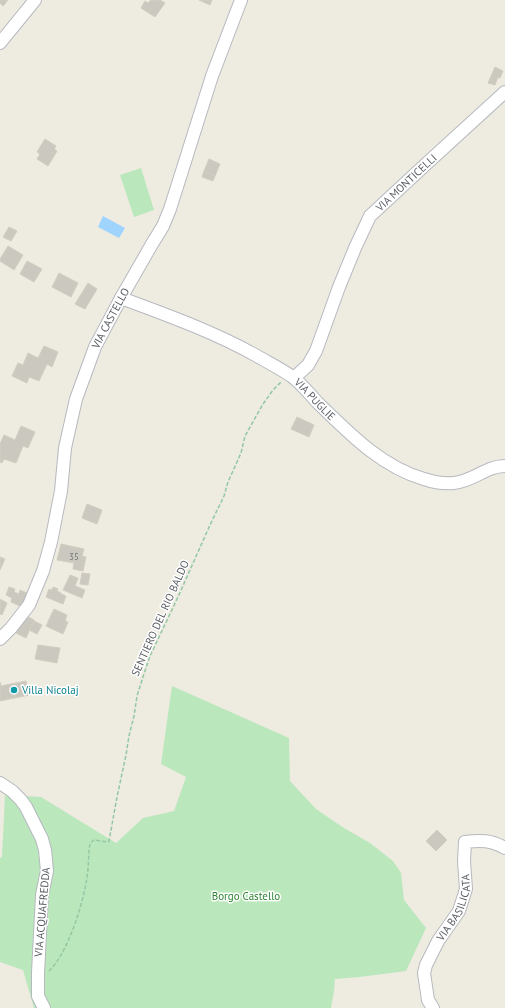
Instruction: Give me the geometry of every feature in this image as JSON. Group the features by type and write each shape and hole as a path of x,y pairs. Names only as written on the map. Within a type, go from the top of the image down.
{"street":[{"path":"0,43 35,0"},
{"name":"VIA CASTELLO","path":"0,639 11,628 29,605 43,571 51,542 61,491 65,448 76,399 95,347 121,298 163,226 170,210 212,76 240,0"},
{"name":"VIA MONTICELLI","path":"291,377 308,365 316,351 339,287 370,216 505,92"},
{"name":"VIA PUGLIE","path":"121,298 210,332 274,365 291,377 359,441 391,465 414,476 443,483 454,483 466,480 492,468 505,466"},
{"name":"VIA ACQUAFREDDA","path":"0,783 12,791 26,807 42,839 45,850 47,871 41,901 38,972 38,996 44,1008"},
{"name":"VIA BASILICATA","path":"433,1008 428,1000 424,973 426,965 438,941 459,911 466,889 464,861 465,842 481,840 505,848"}],"path":[{"name":"SENTIERO DEL RIO BALDO","path":"38,972 50,970 60,957 69,938 79,912 86,883 90,843 94,840 109,841 137,696 150,656 224,496 228,482 241,453 245,436 263,404 273,390 291,377"}],"green space":[{"path":"141,168 154,210 134,217 120,175"},
{"name":"Borgo Castello","path":"172,686 289,738 290,781 316,809 370,843 393,861 401,873 404,900 426,928 406,971 335,979 331,1008 34,1008 23,970 0,962 0,858 2,857 5,795 41,797 116,843 143,818 174,811 186,777 161,764"}],"water":[{"path":"103,216 125,228 119,238 98,227"}],"building":[{"path":"0,0 8,0 3,6 0,3"},
{"path":"151,0 160,0 165,3 155,17 141,8 145,1 148,3"},
{"path":"199,0 212,0 210,5"},
{"path":"495,67 503,71 500,78 498,77 495,85 488,83"},
{"path":"45,139 56,146 54,149 57,151 48,166 37,159 40,154 37,152"},
{"path":"209,159 220,164 215,176 204,171"},
{"path":"204,171 215,176 213,181 202,177"},
{"path":"9,227 17,231 11,241 3,237"},
{"path":"8,246 23,255 14,270 0,261"},
{"path":"27,261 42,269 34,282 20,274"},
{"path":"59,273 78,283 71,297 52,287"},
{"path":"88,283 97,289 85,309 75,304"},
{"path":"44,346 58,352 52,367 47,364 39,381 29,377 27,383 12,376 18,363 23,365 28,353 38,358"},
{"path":"297,417 314,425 309,437 291,429"},
{"path":"21,426 35,432 28,448 23,446 16,463 4,459 2,463 0,462 0,444 4,435 15,440"},
{"path":"87,504 102,510 97,524 82,518"},
{"path":"61,544 84,549 82,556 86,557 83,571 73,569 74,563 57,560"},
{"path":"0,557 5,559 0,570"},
{"path":"82,573 90,574 88,585 80,584"},
{"path":"70,575 78,578 75,586 85,590 82,598 63,590"},
{"path":"9,587 15,589 14,592 19,594 20,590 27,593 22,607 11,602 12,598 6,595"},
{"path":"53,587 58,589 57,591 61,594 66,596 63,604 46,597 49,589 52,590"},
{"path":"0,599 7,603 2,615 0,614"},
{"path":"54,609 67,615 65,621 68,622 63,634 46,626"},
{"path":"25,615 34,620 26,638 16,633"},
{"path":"34,621 42,625 37,634 29,630"},
{"path":"38,645 60,648 57,663 35,659"},
{"name":"Villa Nicolaj","path":"26,681 29,695 0,701 0,682 1,686"},
{"path":"437,830 447,840 436,851 426,841"}],"place":[{"name":"Villa Nicolaj","path":"14,690"}]}
